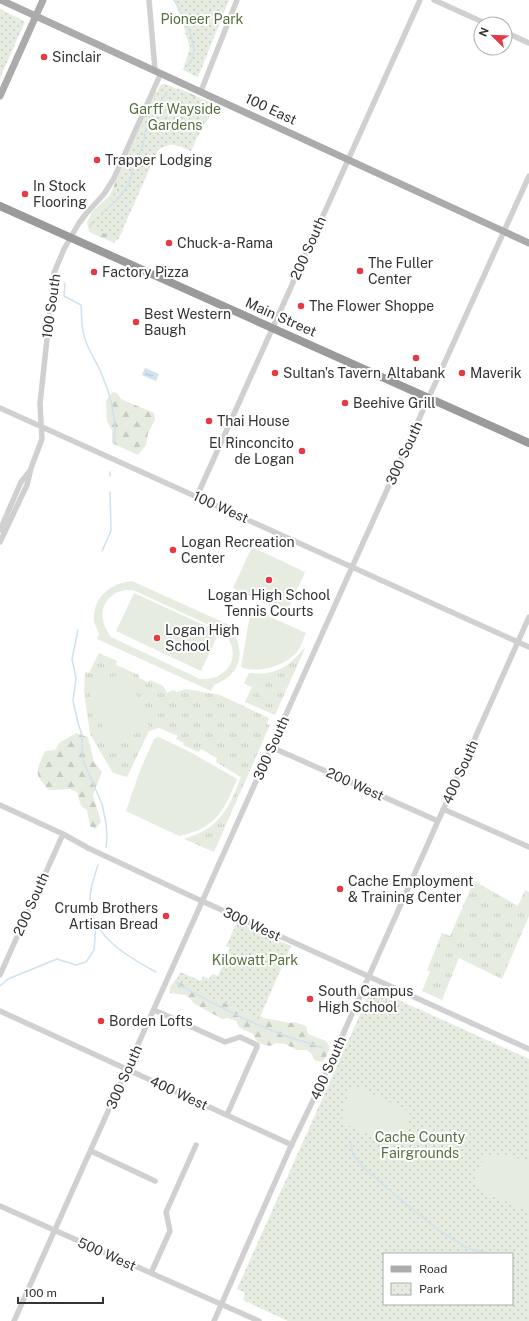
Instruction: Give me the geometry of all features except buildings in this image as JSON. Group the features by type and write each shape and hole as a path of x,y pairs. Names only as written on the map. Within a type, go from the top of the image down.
{"highway":[{"name":"Main Street","path":"0,206 529,443"}],"main road":[{"name":"100 East","path":"1,0 529,243"},
{"path":"0,96 43,0"}],"street":[{"path":"149,0 161,73"},
{"path":"199,90 237,0"},
{"name":"200 South","path":"197,496 420,0"},
{"path":"434,0 473,18"},
{"path":"513,36 529,43"},
{"name":"100 South","path":"0,530 21,482 31,468 41,446 40,404 52,282 56,267 70,238 85,215 104,194 114,178 161,73"},
{"name":"300 South","path":"14,1321 203,902 352,566 430,398 529,176"},
{"name":"100 West","path":"0,408 529,647"},
{"name":"100 South","path":"0,542 27,485 31,468"},
{"name":"400 South","path":"214,1321 529,616"},
{"name":"200 West","path":"271,747 438,821"},
{"name":"300 West","path":"0,805 203,902 529,1049"},
{"path":"443,808 529,847"},
{"name":"200 South","path":"0,975 63,834"},
{"path":"154,1010 225,1042 240,1037 257,1045 226,1115"},
{"name":"400 West","path":"0,1011 292,1145"},
{"path":"151,1273 170,1231 166,1212 196,1145"},
{"path":"91,1151 155,1181"},
{"name":"500 West","path":"0,1206 258,1321"}],"green space":[{"name":"Pioneer Park","path":"175,0 229,0 198,77 183,70 190,47"},
{"path":"0,9 24,21 24,24 0,78"},
{"name":"Garff Wayside Gardens","path":"165,84 208,103 201,118 203,125 191,151 174,145 163,147 158,150 118,240 90,227 113,195 160,85"},
{"name":"Garff Wayside Gardens","path":"178,88 216,105 211,116 199,130 166,130 120,225 123,231 114,243 89,232 87,222 93,211 110,195 155,92 171,91"},
{"path":"113,392 118,394 121,399 154,413 155,420 148,433 146,445 138,455 112,443 112,430 107,421 106,401"},
{"name":"Logan High School Tennis Courts","path":"252,547 305,572 286,614 233,588"},
{"path":"132,581 227,624 238,642 240,651 237,667 232,674 214,685 211,691 97,639 99,634 94,618 95,609 98,602 101,596 111,587","holes":["125,590 133,590 222,631 230,641 233,653 230,665 226,670 214,678 200,679 111,637 103,621 103,609 105,604 108,599 116,593"]},
{"path":"134,593 219,632 201,671 116,631"},
{"path":"257,611 306,633 298,651 291,658 270,668 255,670 241,667 250,615"},
{"path":"306,646 275,715 245,702 252,687 244,683 249,673 267,673 288,665"},
{"path":"99,653 117,661 116,665 139,675 139,678 148,682 150,680 163,686 167,693 173,690 177,692 186,689 220,695 269,718 267,724 270,725 214,852 184,839 196,835 206,829 221,816 232,799 241,777 216,762 217,758 201,749 199,752 183,745 184,743 176,739 178,736 159,728 149,731 127,777 113,773 90,734 84,692 85,672 89,673"},
{"path":"127,671 150,728 110,744 87,687"},
{"path":"254,674 269,674 268,683 253,682"},
{"path":"260,687 276,689 275,697 269,704 257,693"},
{"path":"76,733 88,737 94,762 102,772 93,795 101,822 95,829 90,826 87,810 81,806 77,792 70,789 49,790 38,776 38,768 45,751 55,750 59,743"},
{"path":"159,737 192,753 237,779 228,800 217,817 201,829 191,833 179,836 126,811 139,773 154,739"},
{"path":"474,881 518,906 525,890 529,892 529,916 502,979 459,958 442,1000 422,991 430,972 427,970 442,933 450,936"},
{"name":"Kilowatt Park","path":"237,922 291,946 259,1019 176,981 180,972 201,981 203,976 209,979 212,974 218,976 230,948 226,946"},
{"path":"176,979 179,979 264,1018 290,1023 294,1022 306,1026 308,1034 326,1041 330,1047 326,1057 322,1062 314,1060 312,1054 307,1050 297,1050 285,1044 275,1043 271,1046 260,1043 256,1040 253,1034 240,1028 236,1021 228,1018 222,1019 195,1004 186,995 170,993 170,987"},
{"name":"Cache County Fairgrounds","path":"372,988 529,1059 529,1321 288,1321 243,1300 245,1295 244,1292 237,1289"},
{"path":"356,1086 410,1112 410,1120 400,1143 394,1146 341,1122 348,1097"},
{"path":"485,1156 513,1156 529,1163 529,1212 476,1188 476,1176"}],"water":[{"path":"145,368 159,374 156,381 142,375"}],"waterway":[{"path":"174,0 189,29 193,45 194,53 192,59 186,67"},
{"path":"101,214 117,200 129,184 134,166 143,145 146,127 167,92"},
{"path":"65,283 64,296 81,305 82,326 85,339 108,391 115,426 114,444"},
{"path":"102,551 111,531 110,492"},
{"path":"78,630 72,659 76,678 73,701 82,735 82,758 102,804 106,823 106,847"},
{"path":"98,865 90,894 91,911 96,923 103,934 123,952 156,972"},
{"path":"0,986 8,979 57,959 76,965 86,962 94,950 96,925"},
{"path":"176,983 250,1021 288,1037 323,1048"},
{"path":"351,1143 353,1155 364,1168 437,1229 467,1248 488,1253"}],"place":[{"name":"Sinclair","path":"44,57"},
{"name":"Trapper Lodging","path":"97,160"},
{"name":"In Stock Flooring","path":"25,194"},
{"name":"Chuck-a-Rama","path":"169,243"},
{"name":"The Fuller Center","path":"360,271"},
{"name":"Factory Pizza","path":"94,272"},
{"name":"The Flower Shoppe","path":"301,306"},
{"name":"Best Western Baugh","path":"136,322"},
{"name":"Altabank","path":"416,358"},
{"name":"Sultan's Tavern","path":"275,373"},
{"name":"Maverik","path":"462,373"},
{"name":"Beehive Grill","path":"345,403"},
{"name":"Thai House","path":"209,421"},
{"name":"El Rinconcito de Logan","path":"302,451"},
{"name":"Logan Recreation Center","path":"173,550"},
{"name":"Logan High School Tennis Courts","path":"269,580"},
{"name":"Logan High School","path":"157,638"},
{"name":"Cache Employment & Training Center","path":"340,889"},
{"name":"Crumb Brothers Artisan Bread","path":"166,916"},
{"name":"South Campus High School","path":"310,999"},
{"name":"Borden Lofts","path":"101,1021"}]}
